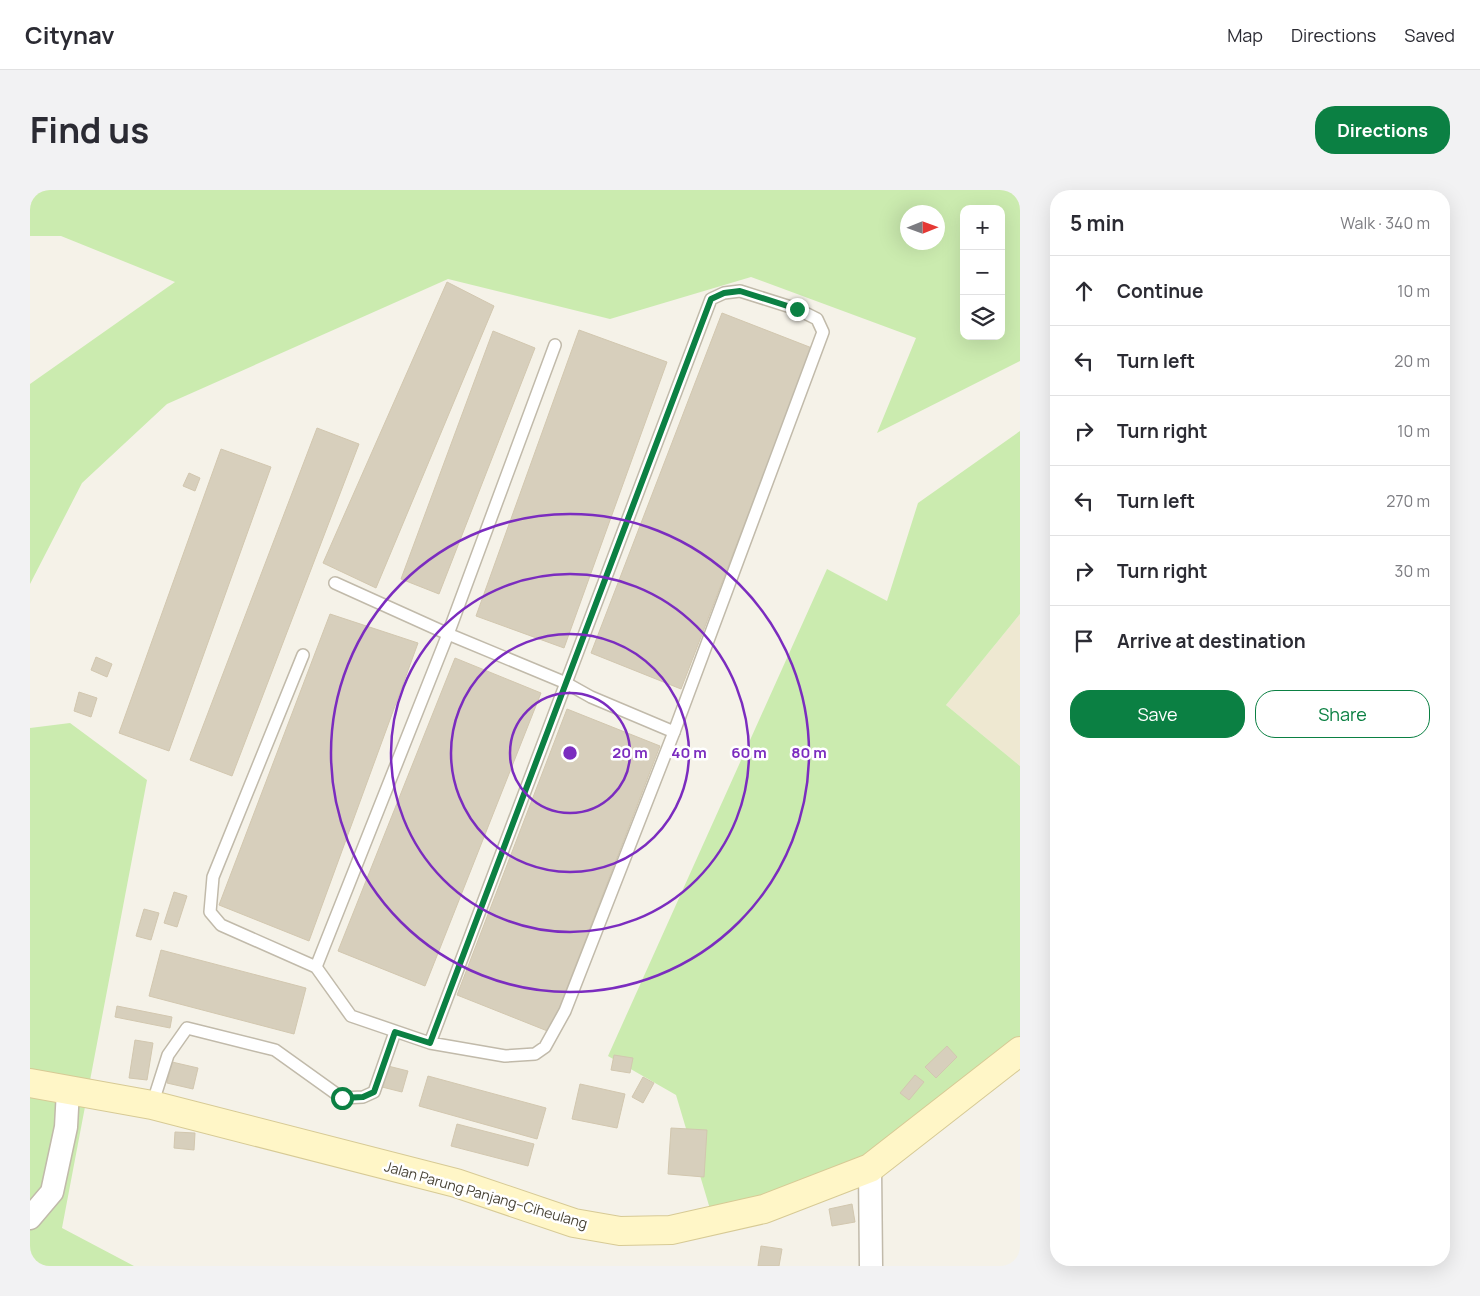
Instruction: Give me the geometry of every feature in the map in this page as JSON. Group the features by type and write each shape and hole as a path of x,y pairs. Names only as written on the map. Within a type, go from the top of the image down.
{"street":[{"name":"Jalan Parung Panjang–Ciheulang","path":"30,1083 152,1104 456,1183 574,1223 620,1231 671,1230 764,1209 870,1168 1020,1051"},
{"path":"991,1073 1020,1071"},
{"path":"30,1218 52,1192 66,1128 68,1090"},
{"path":"870,1168 871,1266"}],"lane":[{"path":"303,655 213,877 210,912 221,925 316,967 351,1016 430,1043 505,1056 535,1054 545,1048 565,1011 674,732 823,332 817,319 797,309 740,291 724,293 711,299 430,1043"},
{"path":"316,967 448,634 555,345"},
{"path":"335,583 674,732"},
{"path":"152,1104 168,1055 187,1028 275,1050 342,1098 363,1097 374,1092 395,1032"}],"shaded area":[{"path":"1020,614 1020,766 946,705"}],"green space":[{"path":"30,190 1020,190 1020,361 877,433 916,338 751,277 610,319 448,279 167,404 82,483 30,584 30,384 175,282 61,236 30,236"},
{"path":"1020,431 1020,614 946,705 1020,766 1020,1058 880,1165 713,1219 676,1095 608,1056 827,569 887,601 918,503"},
{"path":"70,723 147,780 62,1228 134,1266 30,1266 30,728"}],"building":[{"path":"447,282 494,306 376,588 323,563"},
{"path":"722,313 812,348 681,689 591,653"},
{"path":"579,330 667,362 564,648 476,616"},
{"path":"493,331 535,348 439,594 401,579"},
{"path":"317,428 359,444 232,776 190,760"},
{"path":"221,449 271,467 169,751 119,733"},
{"path":"189,473 200,478 195,491 183,486"},
{"path":"330,614 418,643 309,941 219,905"},
{"path":"96,657 112,664 107,677 91,670"},
{"path":"455,658 541,693 425,986 338,951"},
{"path":"79,692 97,698 91,717 74,711"},
{"path":"567,709 660,746 550,1032 457,995"},
{"path":"174,892 187,896 177,927 164,923"},
{"path":"144,909 159,913 151,940 136,936"},
{"path":"161,950 306,988 294,1034 149,996"},
{"path":"117,1006 172,1017 170,1028 115,1017"},
{"path":"135,1040 153,1043 147,1080 129,1078"},
{"path":"947,1046 957,1057 936,1078 925,1067"},
{"path":"614,1055 633,1058 630,1073 611,1070"},
{"path":"172,1062 198,1068 193,1089 167,1083"},
{"path":"388,1066 408,1071 402,1092 382,1087"},
{"path":"915,1075 924,1082 909,1100 900,1093"},
{"path":"428,1076 546,1108 537,1139 419,1106"},
{"path":"643,1077 654,1083 643,1103 632,1097"},
{"path":"580,1084 625,1094 617,1128 572,1119"},
{"path":"457,1124 534,1144 528,1166 451,1146"},
{"path":"671,1128 707,1130 704,1177 668,1174"},
{"path":"175,1132 195,1133 194,1150 174,1148"},
{"path":"852,1204 855,1222 832,1226 829,1209"},
{"path":"761,1246 782,1249 779,1266 758,1266"}],"route":[{"path":"342,1098 363,1097 374,1092 395,1032 430,1043 711,299 724,293 740,291 797,309"}]}
